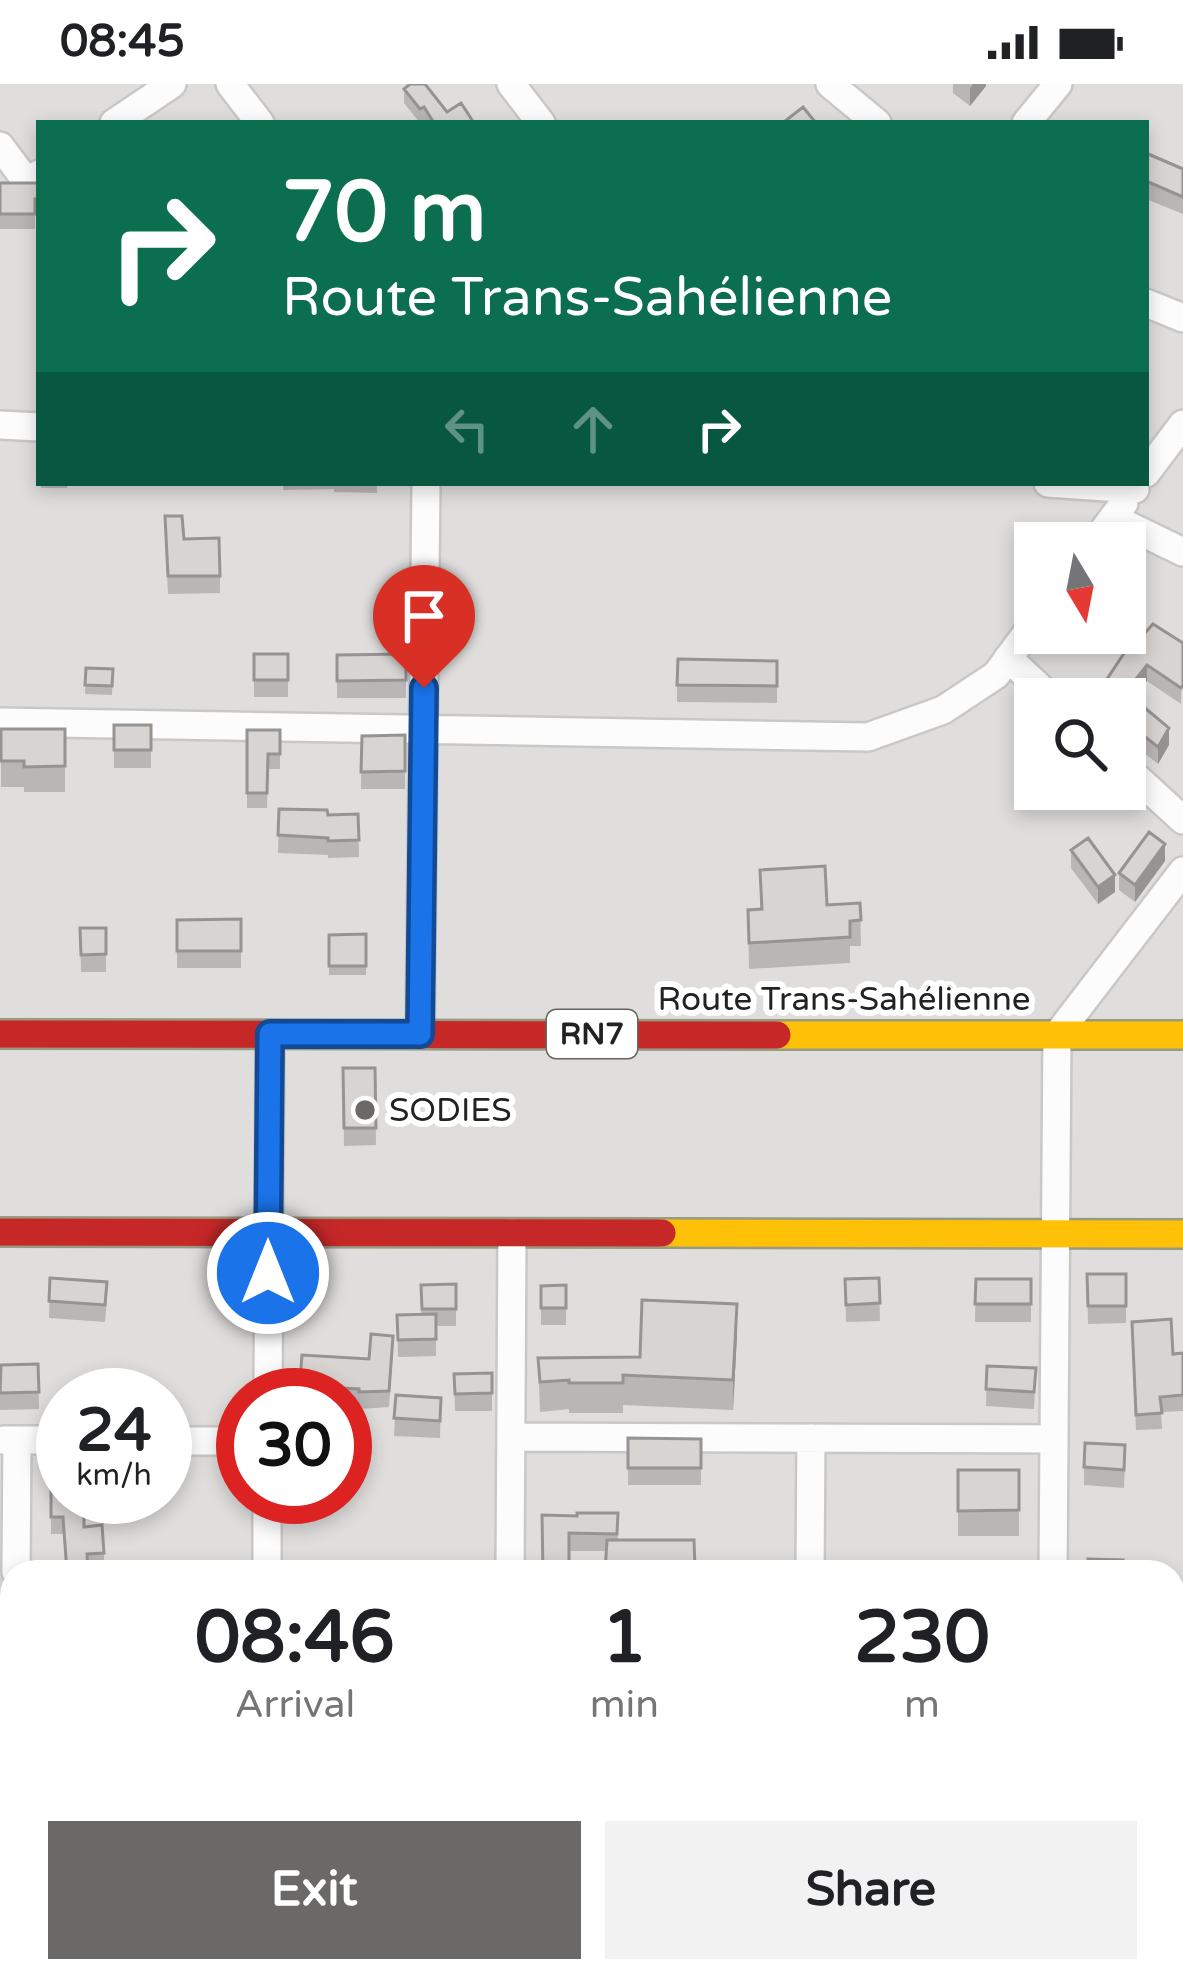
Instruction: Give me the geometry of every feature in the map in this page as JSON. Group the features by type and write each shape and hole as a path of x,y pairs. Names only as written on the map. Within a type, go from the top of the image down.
{"main road":[{"name":"Route Trans-Sahélienne","path":"0,1034 1183,1035"},
{"path":"0,1232 1183,1234"}],"street":[{"path":"118,120 172,84"},
{"path":"230,84 258,120"},
{"path":"511,84 539,120"},
{"path":"830,84 873,120"},
{"path":"1028,120 1058,84"},
{"path":"0,146 26,179"},
{"path":"1149,303 1183,318"},
{"path":"1149,470 1183,424"},
{"path":"0,425 36,428"},
{"path":"420,1034 426,486"},
{"path":"1110,522 1137,486"},
{"path":"1113,518 1183,552"},
{"path":"0,722 868,736 944,710 996,675 1014,650"},
{"path":"1008,658 1029,678"},
{"path":"1146,786 1183,820"},
{"path":"1053,1560 1057,1035 1183,872"},
{"path":"268,1368 270,1034"},
{"path":"510,1560 512,1233"},
{"path":"511,1437 1054,1439"},
{"path":"810,1560 811,1438"},
{"path":"9,1440 15,1560"},
{"path":"267,1560 268,1524"}],"shaded area":[{"path":"0,84 1183,84 1183,1560 0,1560"}],"building":[{"path":"425,84 447,112 461,103 472,120 432,120 404,89"},
{"path":"803,107 814,120 787,120"},
{"path":"1149,154 1183,169 1183,197 1149,182"},
{"path":"0,183 36,183 35,214 0,214"},
{"path":"165,516 182,516 184,539 219,538 220,576 168,576"},
{"path":"1153,624 1183,643 1181,688 1147,665 1137,678 1108,678 1124,654 1146,654 1146,632"},
{"path":"254,654 288,654 288,680 254,680"},
{"path":"406,654 406,680 337,681 337,655"},
{"path":"678,659 777,661 777,686 677,685"},
{"path":"86,668 113,669 112,686 85,685"},
{"path":"1146,709 1169,728 1158,747 1146,738"},
{"path":"114,725 151,725 151,750 114,750"},
{"path":"1,729 65,729 65,766 24,767 24,761 1,761"},
{"path":"247,730 280,730 280,754 268,754 267,793 247,793"},
{"path":"405,735 405,771 361,772 362,736"},
{"path":"279,809 358,814 359,840 278,835"},
{"path":"1149,832 1165,844 1135,885 1119,873"},
{"path":"1088,838 1115,875 1098,887 1071,850"},
{"path":"825,866 827,905 860,903 861,920 850,921 850,937 749,943 748,910 762,909 760,870"},
{"path":"241,919 241,951 177,951 177,920"},
{"path":"80,928 106,928 106,954 81,955"},
{"path":"366,934 366,966 329,966 329,935"},
{"path":"343,1068 375,1068 376,1128 344,1128"},
{"path":"1087,1274 1126,1274 1126,1306 1088,1306"},
{"path":"50,1278 107,1282 105,1305 49,1301"},
{"path":"879,1278 880,1303 846,1305 845,1279"},
{"path":"976,1279 1031,1279 1031,1304 975,1304"},
{"path":"456,1284 456,1309 422,1309 421,1285"},
{"path":"566,1285 566,1308 541,1308 541,1286"},
{"path":"642,1300 737,1304 733,1380 623,1375 623,1383 540,1382 538,1358 640,1357"},
{"path":"436,1314 436,1339 398,1340 397,1315"},
{"path":"1171,1319 1173,1354 1183,1353 1183,1395 1160,1397 1162,1413 1136,1415 1132,1322"},
{"path":"371,1334 393,1336 389,1391 372,1392 372,1368 301,1368 302,1355 369,1359"},
{"path":"38,1364 36,1392 0,1393 1,1365"},
{"path":"987,1366 1036,1368 1034,1392 986,1389"},
{"path":"492,1373 492,1393 455,1394 454,1374"},
{"path":"396,1395 441,1398 440,1421 394,1418"},
{"path":"628,1438 701,1439 701,1468 628,1468"},
{"path":"1085,1443 1125,1445 1124,1470 1084,1467"},
{"path":"958,1470 1019,1470 1019,1510 958,1511"},
{"path":"618,1513 617,1534 569,1533 569,1560 543,1560 542,1515"},
{"path":"64,1524 102,1525 104,1553 87,1554 87,1560 66,1560"},
{"path":"607,1540 694,1540 695,1560 606,1560"}],"traffic: slow":[{"path":"777,1035 1183,1035"},
{"path":"662,1233 1183,1234"}],"traffic: jam":[{"path":"0,1034 777,1035"},
{"path":"0,1232 662,1233"}],"place":[{"name":"SODIES","path":"365,1110"}],"route":[{"path":"268,1273 270,1034 420,1034 424,688"}]}
